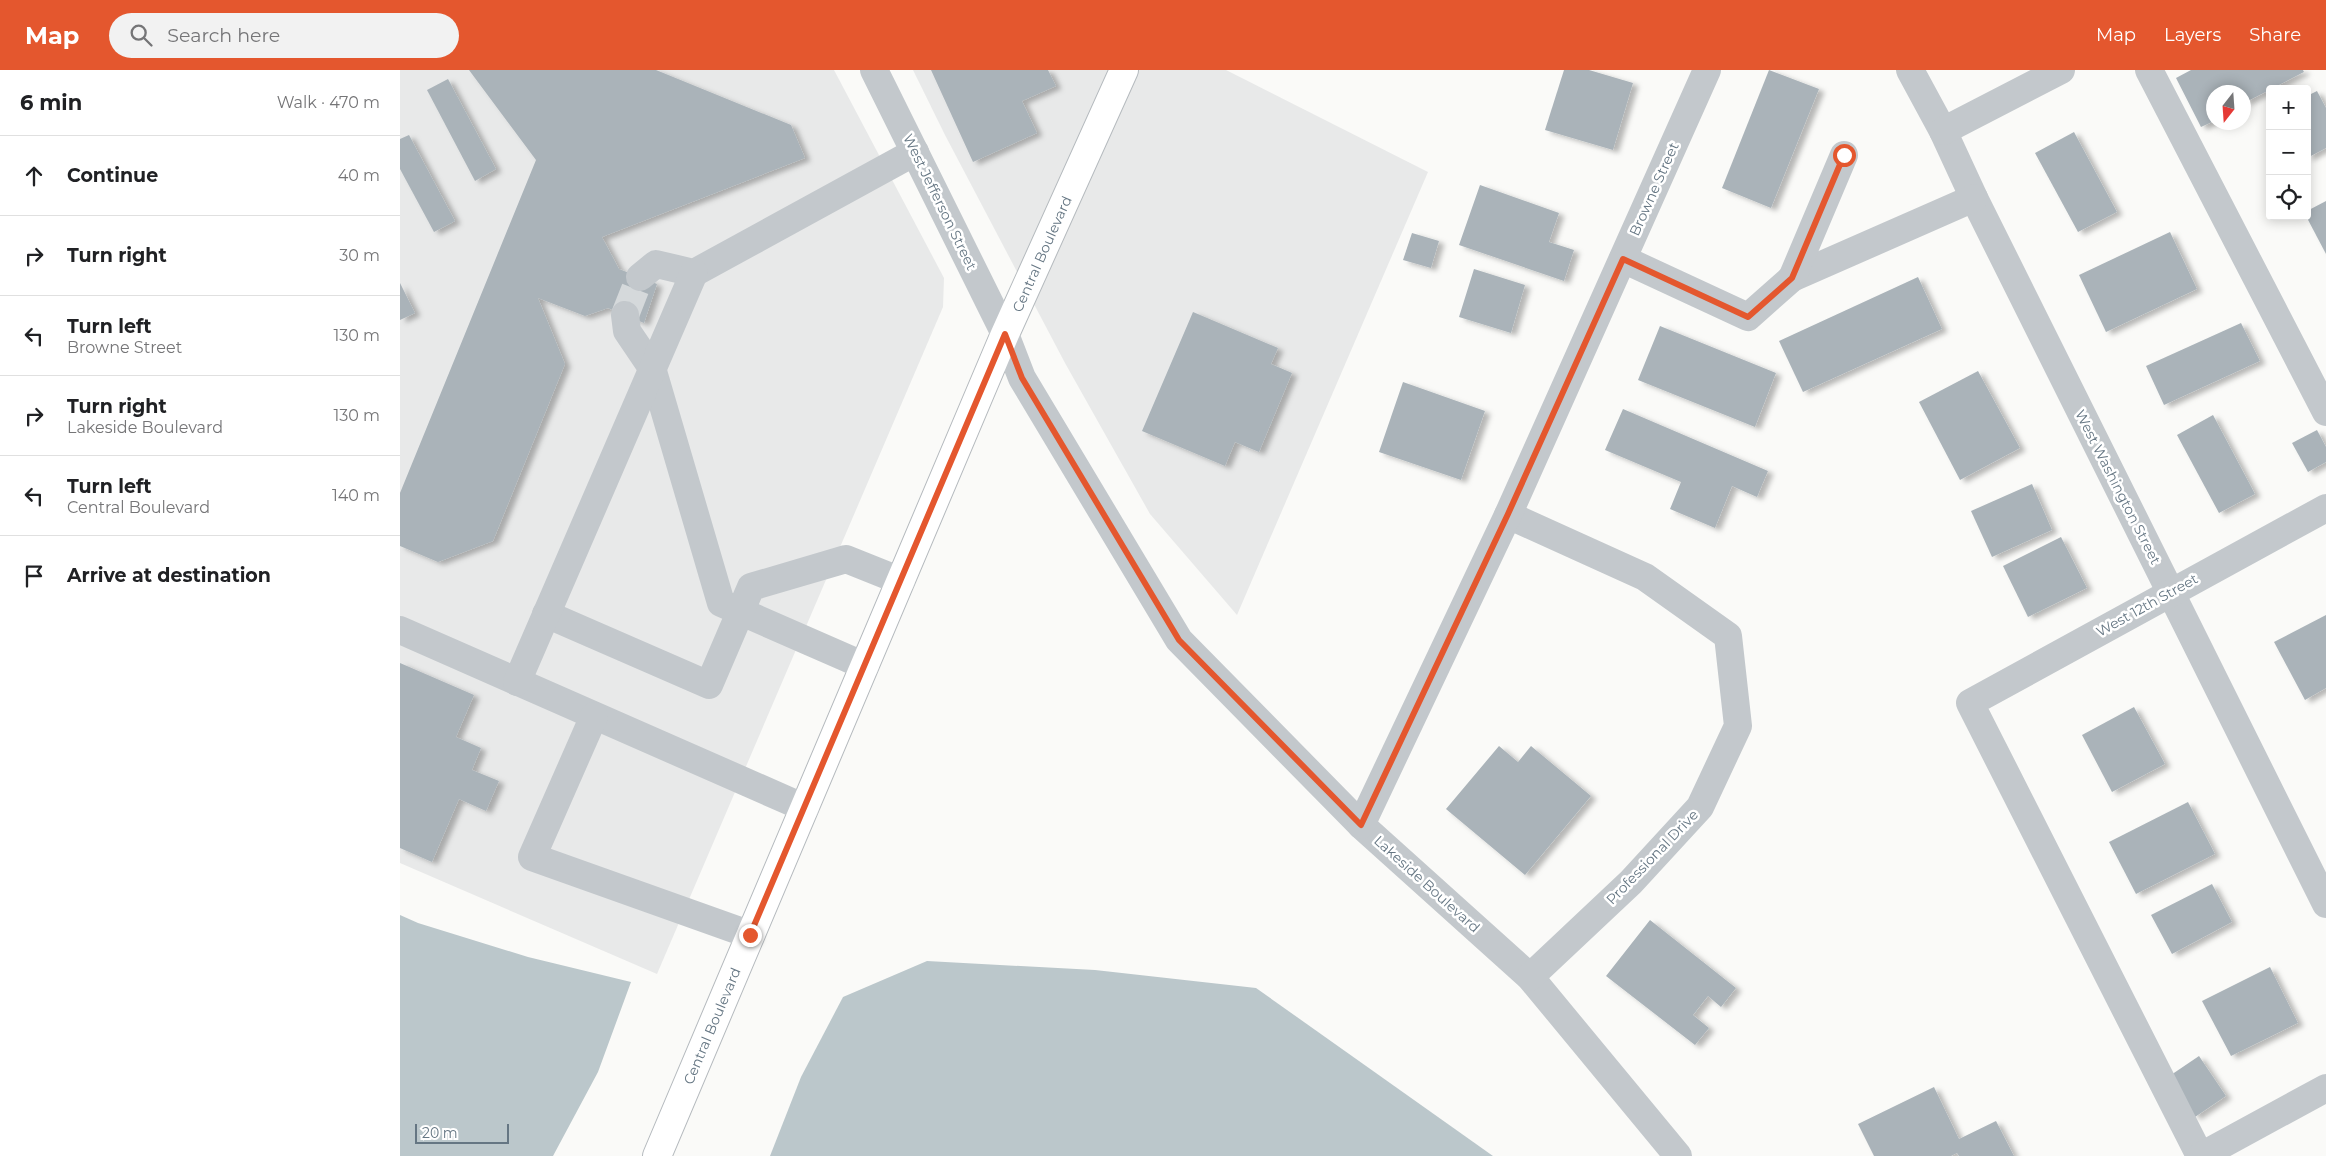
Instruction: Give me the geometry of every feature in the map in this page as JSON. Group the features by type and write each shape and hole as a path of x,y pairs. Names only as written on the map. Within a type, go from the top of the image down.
{"main road":[{"name":"Central Boulevard","path":"657,1156 1005,334 1124,70"}],"street":[{"name":"West Jefferson Street","path":"874,70 1005,334"},
{"name":"Browne Street","path":"1361,825 1508,514 1707,70"},
{"name":"West Washington Street","path":"1910,70 1943,131 1974,198 2326,904"},
{"path":"1943,131 2061,70"},
{"path":"2149,70 2326,412"},
{"path":"517,682 694,273 915,152"},
{"path":"1792,278 1844,155"},
{"path":"1623,259 1748,317 1792,278 1974,198"},
{"path":"640,277 656,264 694,273"},
{"path":"625,315 627,331 652,368 721,603 865,666"},
{"name":"Lakeside Boulevard","path":"1005,334 1022,378 1179,640 1361,825 1530,976 1678,1156"},
{"name":"West 12th Street","path":"2200,1156 1970,703 2326,508"},
{"name":"Professional Drive","path":"1508,514 1645,577 1728,636 1738,726 1700,807 1631,882 1530,976"},
{"path":"546,614 709,685 751,587 846,559 901,581"},
{"path":"400,630 805,808"},
{"path":"594,716 532,857 750,935"},
{"path":"2200,1156 2326,1088"}],"shaded area":[{"path":"400,70 834,70 944,278 943,307 657,974 400,863"},
{"path":"913,70 1226,70 1428,172 1237,615 1150,514 1065,363 945,135"},
{"path":"400,915 418,923 528,957 631,982 598,1072 553,1156 400,1156"},
{"path":"927,961 1095,970 1256,988 1493,1156 770,1156 801,1077 843,997"}],"building":[{"path":"469,70 656,70 791,125 805,158 602,237 619,269 657,284 644,323 608,308 585,316 538,298 565,364 493,541 438,562 400,546 400,493 536,160"},
{"path":"931,70 1048,70 1056,86 1022,101 1037,133 973,162"},
{"path":"1564,70 1589,70 1633,83 1613,150 1545,130"},
{"path":"1769,70 1819,89 1771,208 1722,188"},
{"path":"2191,70 2303,70 2304,72 2279,85 2266,85 2266,92 2251,99 2251,85 2206,85 2206,125 2201,127 2176,78"},
{"path":"448,79 496,169 475,181 427,90"},
{"path":"2317,91 2326,108 2326,148 2311,156 2311,130 2311,94"},
{"path":"2074,132 2117,212 2078,232 2035,153"},
{"path":"409,135 455,221 434,232 400,169 400,139"},
{"path":"1480,185 1559,213 1549,242 1574,250 1564,281 1459,245"},
{"path":"2326,201 2326,254 2308,220 2311,220 2311,209"},
{"path":"2170,232 2197,289 2106,332 2079,275"},
{"path":"1412,233 1439,241 1431,268 1403,260"},
{"path":"1474,269 1525,285 1511,333 1459,317"},
{"path":"1918,277 1942,329 1803,392 1779,341"},
{"path":"400,283 415,313 400,320"},
{"path":"1193,312 1278,348 1271,364 1292,373 1259,452 1235,442 1225,466 1142,431"},
{"path":"2241,323 2260,361 2164,405 2146,366"},
{"path":"1660,326 1776,373 1755,427 1638,380"},
{"path":"1978,371 2020,448 1960,480 1919,402"},
{"path":"1403,382 1485,411 1461,480 1379,452"},
{"path":"1623,409 1768,471 1757,497 1732,486 1715,528 1670,509 1681,482 1605,450"},
{"path":"2213,415 2255,494 2219,513 2177,435"},
{"path":"2317,430 2326,447 2326,462 2308,472 2292,443"},
{"path":"2032,484 2052,530 1992,557 1971,511"},
{"path":"2061,537 2087,588 2028,617 2003,566"},
{"path":"2326,615 2326,688 2305,700 2274,642"},
{"path":"400,663 474,695 456,737 481,748 472,770 499,781 486,811 459,799 432,862 400,848"},
{"path":"2134,707 2165,764 2112,792 2082,735"},
{"path":"1499,746 1518,762 1531,746 1591,796 1525,875 1446,809"},
{"path":"2188,802 2215,854 2136,894 2109,842"},
{"path":"2212,884 2232,922 2172,954 2151,915"},
{"path":"1650,920 1736,988 1721,1007 1708,996 1693,1015 1709,1028 1695,1045 1606,976"},
{"path":"2270,967 2298,1023 2231,1056 2202,1001"},
{"path":"2199,1056 2226,1096 2195,1117 2168,1077"},
{"path":"1934,1087 1959,1139 1996,1121 2014,1156 1959,1156 1957,1153 1951,1156 1874,1156 1858,1124"}],"tunnel":[{"path":"625,315 640,277"}],"route":[{"path":"750,935 1005,334 1022,378 1179,640 1361,825 1508,514 1623,259 1748,317 1792,278 1844,155"}]}
